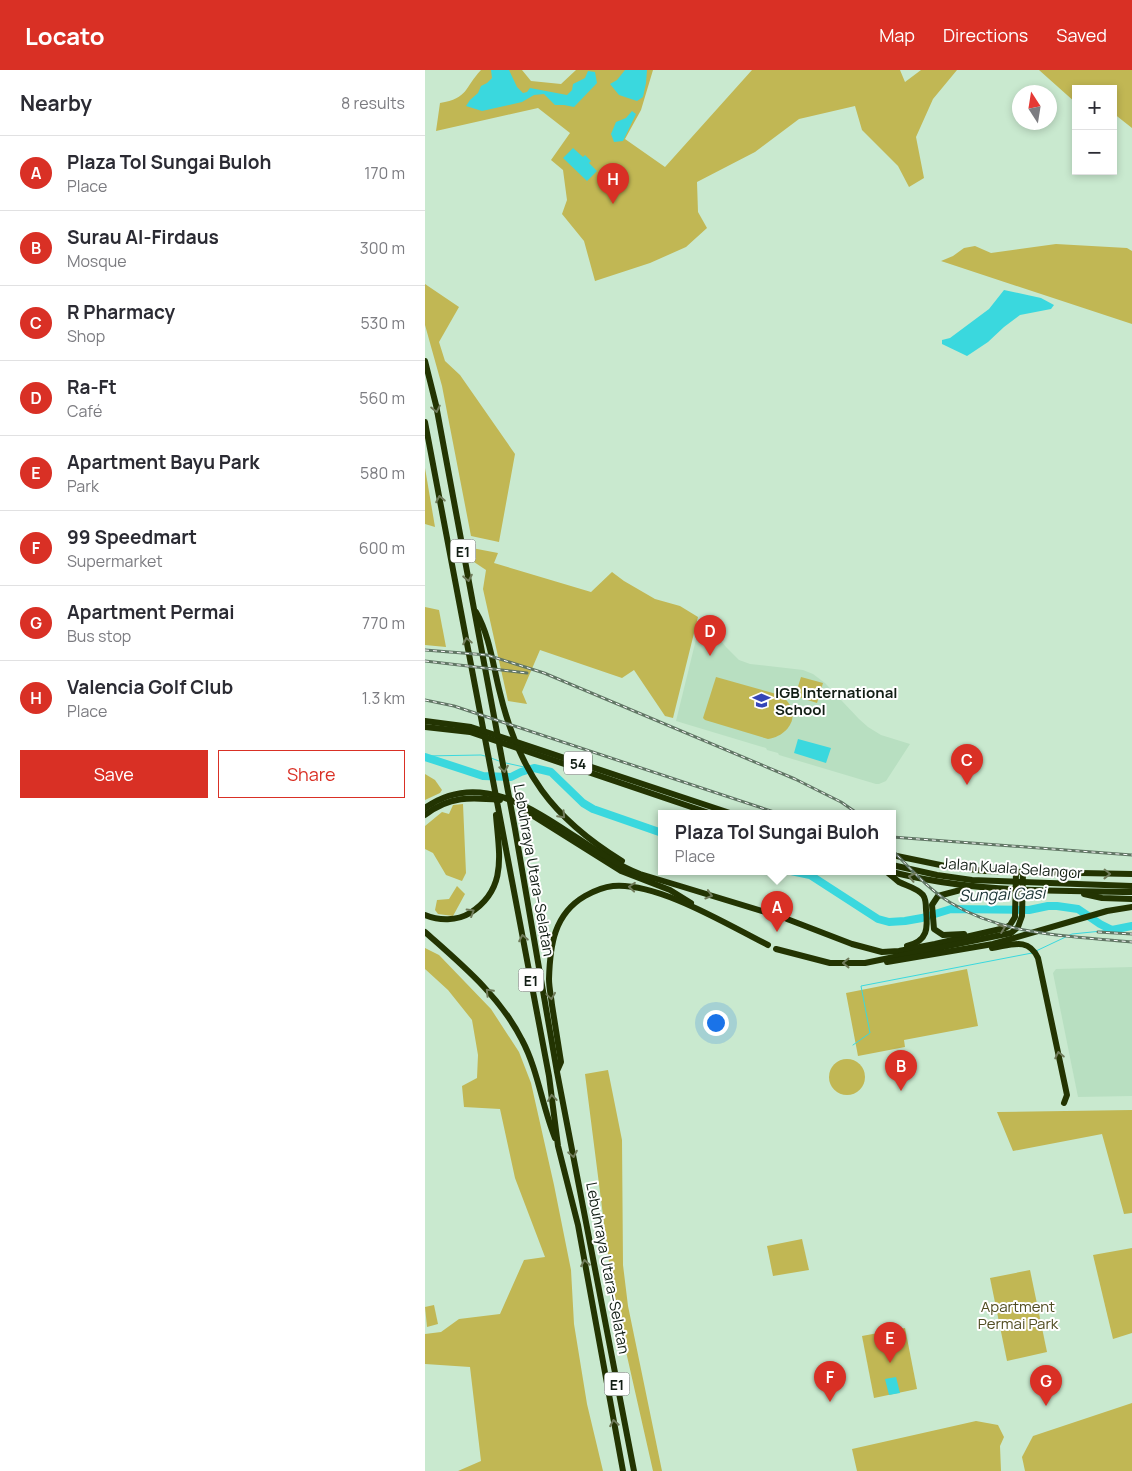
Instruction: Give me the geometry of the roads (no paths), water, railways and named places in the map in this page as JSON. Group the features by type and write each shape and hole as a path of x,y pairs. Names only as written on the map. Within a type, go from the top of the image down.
{"highway":[{"name":"Lebuhraya Utara–Selatan","path":"425,361 436,405 515,829 557,1072 633,1471"},
{"name":"Lebuhraya Utara–Selatan","path":"425,422 494,784 498,817 549,1076 558,1146 577,1225 623,1471"},
{"path":"473,606 481,619 487,638 516,746 532,777 550,802 570,823 597,845 624,862 664,881"},
{"name":"54","path":"425,721 471,727 720,810"},
{"name":"54","path":"425,727 470,732 700,810"},
{"path":"425,808 442,798 459,794 475,792 497,795 537,812 609,858 639,874 778,916"},
{"path":"425,815 446,802 466,798 502,800 519,807 621,871 670,890 711,916"},
{"path":"425,915 433,918 451,919 465,916 481,906 492,892 497,880 499,861 498,817"},
{"path":"896,856 950,867 985,871 1130,874"},
{"name":"Jalan Kuala Selangor","path":"896,866 972,880 1132,886"},
{"path":"865,963 1011,933 1018,927 1022,916 1019,872"},
{"path":"787,919 852,944 882,952 899,951 935,944 1005,928 1010,925 1015,917 1019,872"},
{"name":"Jalan Kuala Selangor","path":"896,873 971,887 1073,892 1132,892"},
{"path":"882,952 914,944 925,934 930,926 929,905 922,894 916,889 897,881 890,875"},
{"path":"557,1072 561,1062 549,980 551,949 556,930 564,912 578,900 595,890 613,886 636,887 657,892 711,916 768,946"},
{"path":"929,905 943,894 971,887"},
{"path":"1073,892 1102,898 1132,899"},
{"path":"777,949 830,963 895,962 993,944 1107,911 1132,907"},
{"path":"930,926 943,935 982,933"},
{"path":"425,932 497,1000 510,1019 523,1040 546,1116 558,1146"},
{"path":"961,950 977,951 1018,944 1030,946 1037,955 1067,1095 1064,1103"}],"water":[{"path":"491,70 509,70 517,87 523,93 527,92 530,88 567,95 572,90 573,84 585,78 588,71 595,72 597,83 574,107 555,105 544,94 534,95 522,102 482,111 466,106 478,93 481,86 492,78"},
{"path":"625,70 647,70 643,97 637,101 619,95 610,84 617,80"},
{"path":"632,111 636,114 623,141 614,142 611,134 616,122 626,118"},
{"path":"573,148 583,157 585,155 591,161 589,163 597,171 587,181 563,158"},
{"path":"1004,290 1041,298 1054,305 1051,309 1020,315 988,342 967,356 942,344 942,340 950,338 989,309"},
{"path":"798,739 831,748 826,763 794,753"},
{"path":"896,1377 900,1393 889,1395 885,1379"}],"waterway":[{"path":"425,756 485,756"},
{"name":"Sungai Gasi","path":"425,757 483,776 511,777 534,768 551,772 583,803 593,809 658,832"},
{"path":"491,758 499,761"},
{"path":"506,763 524,767"},
{"name":"Sungai Gasi","path":"810,875 878,919 889,922 922,918 951,909 1029,910 1057,906 1078,909 1112,930 1132,926"},
{"path":"1036,951 1072,934 1112,930"},
{"path":"853,1045 870,1033 861,986 1032,953"}],"railway":[{"path":"425,650 487,655 544,673 795,779 841,802 853,810"},
{"path":"425,661 527,673"},
{"path":"425,700 454,706 768,810"},
{"path":"896,837 1132,855"},
{"path":"896,854 920,878 951,903 993,922 1039,933 1132,942"},
{"path":"1098,932 1132,934"}],"place":[{"name":"Valencia Golf Club","path":"613,204"},
{"name":"Ra-Ft","path":"710,656"},
{"name":"IGB International School","path":"761,701"},
{"name":"R Pharmacy","path":"967,785"},
{"name":"Plaza Tol Sungai Buloh","path":"777,932"},
{"name":"Surau Al-Firdaus","path":"901,1091"},
{"name":"Apartment Bayu Park","path":"890,1363"},
{"name":"99 Speedmart","path":"830,1402"},
{"name":"Apartment Permai","path":"1046,1406"}],"park label":[{"name":"Apartment Permai Park","path":"1018,1314"}]}
